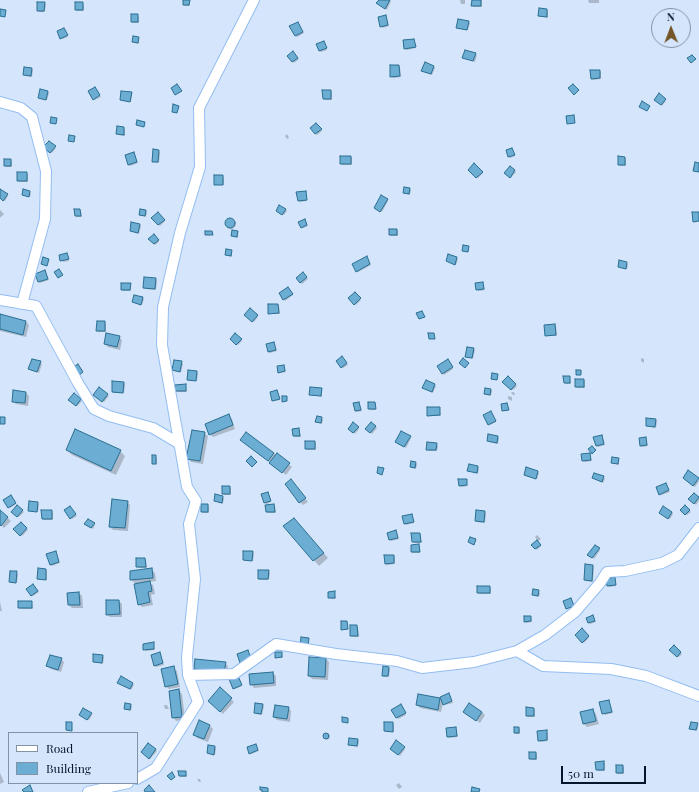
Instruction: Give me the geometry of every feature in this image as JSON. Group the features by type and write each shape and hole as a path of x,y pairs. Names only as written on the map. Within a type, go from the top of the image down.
{"street":[{"path":"138,778 156,768 198,702 188,675 187,657 195,579 189,524 196,501 187,487 162,345 163,307 180,233 200,168 199,108 254,0"},
{"path":"0,102 20,108 32,117 46,171 45,219 22,304"},
{"path":"0,300 36,306 94,409 109,416 153,428 180,444"},
{"path":"188,675 234,674 276,644 397,662 422,668 474,662 517,650 545,635 575,612 600,583 607,572 625,571 662,563 678,555 699,528"},
{"path":"517,650 543,666 611,669 646,676 699,696"},
{"path":"88,792 124,784"}],"building":[{"path":"183,0 190,0 189,5 183,5"},
{"path":"379,0 390,0 385,9 376,3"},
{"path":"472,0 481,0 481,6 471,6"},
{"path":"37,2 45,2 44,11 37,11"},
{"path":"75,2 83,2 83,10 75,10"},
{"path":"539,8 547,9 547,17 538,16"},
{"path":"0,9 6,10 5,17 0,16"},
{"path":"131,14 138,14 138,22 131,22"},
{"path":"386,15 388,25 380,27 378,17"},
{"path":"458,19 469,21 467,30 456,28"},
{"path":"298,22 303,32 295,36 289,26"},
{"path":"64,28 68,35 60,39 57,31"},
{"path":"133,36 139,37 138,43 132,42"},
{"path":"414,39 416,47 404,49 403,40"},
{"path":"324,41 327,48 319,51 316,44"},
{"path":"465,50 476,53 473,61 462,58"},
{"path":"293,51 298,58 292,62 287,56"},
{"path":"692,55 696,59 691,63 687,58"},
{"path":"425,62 434,66 431,74 421,71"},
{"path":"390,65 399,65 400,76 390,77"},
{"path":"24,67 32,68 31,76 23,75"},
{"path":"590,70 600,70 600,78 591,79"},
{"path":"177,84 182,91 175,95 171,88"},
{"path":"573,84 579,90 574,95 568,88"},
{"path":"95,87 100,95 93,100 88,91"},
{"path":"40,89 48,91 46,100 38,98"},
{"path":"322,90 331,90 331,99 323,99"},
{"path":"121,91 132,92 130,102 120,100"},
{"path":"659,93 666,99 661,105 654,100"},
{"path":"642,101 650,106 647,111 639,107"},
{"path":"173,104 179,106 177,113 172,112"},
{"path":"574,115 575,123 567,124 566,116"},
{"path":"51,117 57,118 56,124 50,123"},
{"path":"137,120 145,122 144,127 136,125"},
{"path":"316,123 322,129 315,134 310,128"},
{"path":"117,126 124,127 124,135 116,134"},
{"path":"69,135 75,136 74,142 68,141"},
{"path":"49,141 56,146 50,153 43,147"},
{"path":"512,148 515,155 508,157 506,150"},
{"path":"153,149 159,150 158,162 152,162"},
{"path":"134,152 137,162 128,165 125,155"},
{"path":"340,156 351,156 351,164 340,164"},
{"path":"618,156 625,157 625,165 618,165"},
{"path":"4,159 11,159 11,166 4,166"},
{"path":"695,162 699,163 699,172 693,171"},
{"path":"474,163 483,172 476,178 468,170"},
{"path":"510,166 515,170 510,178 504,173"},
{"path":"17,172 27,172 27,181 17,181"},
{"path":"214,175 223,175 223,185 214,185"},
{"path":"404,187 410,188 409,194 403,193"},
{"path":"0,189 8,194 3,201 0,198"},
{"path":"23,189 30,191 29,197 22,195"},
{"path":"306,191 307,200 298,201 296,192"},
{"path":"381,195 388,199 380,212 374,208"},
{"path":"279,205 286,209 282,215 276,211"},
{"path":"74,209 80,209 81,216 75,216"},
{"path":"140,209 146,210 145,216 139,215"},
{"path":"158,212 165,220 158,225 151,218"},
{"path":"692,212 699,212 699,221 693,222"},
{"path":"228,218 232,218 234,219 234,227 228,228 225,225 225,221"},
{"path":"305,219 307,225 301,228 298,222"},
{"path":"131,222 140,224 138,233 130,231"},
{"path":"389,229 397,229 397,235 389,235"},
{"path":"232,230 238,231 237,237 231,236"},
{"path":"205,231 212,231 213,235 205,235"},
{"path":"154,234 159,240 154,244 148,239"},
{"path":"463,245 469,246 468,252 462,251"},
{"path":"226,249 232,250 231,256 225,255"},
{"path":"67,253 69,259 60,261 59,255"},
{"path":"448,254 457,257 455,265 446,261"},
{"path":"367,256 370,264 356,272 352,264"},
{"path":"43,257 49,259 47,266 41,264"},
{"path":"619,260 627,262 626,269 618,267"},
{"path":"59,269 63,275 58,278 54,272"},
{"path":"45,270 48,279 38,282 35,274"},
{"path":"303,272 307,277 300,283 296,278"},
{"path":"144,277 156,278 155,289 143,288"},
{"path":"483,282 484,289 476,290 475,283"},
{"path":"121,283 131,283 130,290 121,290"},
{"path":"288,287 293,294 283,300 279,293"},
{"path":"355,292 361,298 354,305 348,298"},
{"path":"134,295 143,297 141,305 132,302"},
{"path":"268,304 278,304 279,313 268,314"},
{"path":"250,308 258,315 252,322 244,315"},
{"path":"422,311 425,317 419,319 416,313"},
{"path":"0,314 26,321 23,335 0,329"},
{"path":"97,321 105,321 105,331 96,331"},
{"path":"555,324 556,335 545,336 544,325"},
{"path":"106,333 120,336 117,347 104,344"},
{"path":"235,333 242,339 236,345 230,339"},
{"path":"428,333 434,333 435,339 429,339"},
{"path":"274,342 276,350 268,352 266,344"},
{"path":"467,347 474,348 472,358 465,357"},
{"path":"342,356 347,363 341,368 336,361"},
{"path":"463,358 469,363 465,368 459,363"},
{"path":"32,359 41,361 37,372 28,369"},
{"path":"448,359 453,367 442,374 437,366"},
{"path":"174,360 182,361 180,372 172,370"},
{"path":"78,364 83,372 78,376 72,368"},
{"path":"284,365 285,371 278,373 277,366"},
{"path":"188,370 197,371 196,381 187,380"},
{"path":"576,370 581,370 581,375 576,375"},
{"path":"492,373 498,374 497,380 491,379"},
{"path":"508,376 516,384 511,390 502,382"},
{"path":"563,376 570,376 570,383 564,383"},
{"path":"575,379 584,379 584,387 575,387"},
{"path":"426,380 435,384 432,392 422,388"},
{"path":"112,381 124,382 123,393 112,392"},
{"path":"186,384 186,391 175,391 175,385"},
{"path":"99,387 108,394 102,402 93,395"},
{"path":"310,387 322,388 321,396 309,395"},
{"path":"485,388 491,389 490,395 484,394"},
{"path":"13,390 26,392 25,403 12,402"},
{"path":"277,390 280,399 272,401 270,392"},
{"path":"74,393 81,399 76,406 68,400"},
{"path":"282,396 287,396 287,401 282,402"},
{"path":"359,402 361,410 355,411 353,403"},
{"path":"368,402 375,402 376,409 368,409"},
{"path":"507,403 509,410 502,411 501,404"},
{"path":"427,407 440,407 440,415 427,416"},
{"path":"491,411 496,421 488,425 483,415"},
{"path":"229,414 233,425 209,435 205,424"},
{"path":"317,416 322,417 321,423 315,422"},
{"path":"0,417 5,417 5,424 0,424"},
{"path":"646,418 656,419 655,427 646,426"},
{"path":"353,422 359,427 353,433 348,429"},
{"path":"371,422 376,426 370,433 365,429"},
{"path":"299,428 300,436 293,436 292,429"},
{"path":"75,429 121,450 111,471 66,450"},
{"path":"192,430 205,432 200,461 186,459"},
{"path":"401,431 411,436 404,447 395,442"},
{"path":"246,432 274,453 268,461 240,440"},
{"path":"488,434 498,436 497,443 487,441"},
{"path":"602,435 604,444 596,446 593,437"},
{"path":"646,437 647,445 640,446 639,438"},
{"path":"305,441 315,441 315,449 305,449"},
{"path":"427,442 437,443 436,450 426,450"},
{"path":"592,446 596,450 592,454 588,449"},
{"path":"277,453 290,463 282,473 269,463"},
{"path":"590,453 591,460 582,461 581,454"},
{"path":"152,455 156,455 156,464 152,464"},
{"path":"251,456 257,462 252,467 246,461"},
{"path":"612,457 619,458 618,464 611,463"},
{"path":"411,461 416,462 415,468 410,467"},
{"path":"469,464 478,466 477,473 467,471"},
{"path":"378,467 384,468 382,475 377,473"},
{"path":"526,467 538,471 536,479 524,475"},
{"path":"688,470 699,478 693,486 683,478"},
{"path":"594,473 604,476 602,482 592,478"},
{"path":"291,479 306,498 299,503 285,484"},
{"path":"458,479 467,479 467,485 459,486"},
{"path":"666,483 669,490 659,495 656,487"},
{"path":"222,486 230,486 230,494 222,494"},
{"path":"268,492 271,501 264,503 261,494"},
{"path":"694,493 699,497 694,504 688,499"},
{"path":"215,494 223,496 222,503 214,501"},
{"path":"11,495 16,503 8,508 3,500"},
{"path":"112,499 128,501 125,528 109,527"},
{"path":"29,501 38,502 37,512 28,511"},
{"path":"201,504 208,504 208,512 201,512"},
{"path":"274,504 275,512 266,512 265,505"},
{"path":"17,505 23,510 17,517 11,512"},
{"path":"685,505 690,510 685,515 680,510"},
{"path":"70,506 76,514 70,519 64,510"},
{"path":"663,506 672,512 668,519 659,513"},
{"path":"0,510 8,517 1,526 0,525"},
{"path":"41,510 52,510 52,519 42,519"},
{"path":"476,510 485,511 484,522 475,521"},
{"path":"412,514 414,522 404,524 402,516"},
{"path":"294,518 324,553 313,561 283,526"},
{"path":"88,519 95,523 91,528 84,524"},
{"path":"21,522 27,528 20,536 13,529"},
{"path":"396,530 398,538 389,540 387,533"},
{"path":"411,533 420,533 421,542 412,542"},
{"path":"470,537 476,539 474,545 468,542"},
{"path":"537,540 541,545 535,549 531,545"},
{"path":"419,544 420,552 411,552 411,545"},
{"path":"595,545 600,548 592,558 587,555"},
{"path":"56,551 59,562 50,565 46,554"},
{"path":"243,551 253,551 252,561 243,560"},
{"path":"384,555 394,555 394,563 385,564"},
{"path":"136,558 145,558 146,567 136,567"},
{"path":"585,564 593,565 592,581 584,580"},
{"path":"38,568 46,569 46,580 37,579"},
{"path":"152,568 153,578 130,580 130,571"},
{"path":"258,570 269,570 268,579 258,579"},
{"path":"10,571 17,571 16,583 9,582"},
{"path":"615,577 616,585 607,586 606,579"},
{"path":"150,581 152,591 148,592 150,602 138,605 134,584"},
{"path":"33,584 38,591 31,596 26,589"},
{"path":"477,586 490,586 490,593 477,593"},
{"path":"533,589 539,590 538,596 532,595"},
{"path":"335,591 335,598 328,598 328,592"},
{"path":"79,592 80,605 68,605 67,593"},
{"path":"571,598 574,606 566,609 563,601"},
{"path":"106,600 119,600 120,614 106,615"},
{"path":"18,601 32,601 32,608 18,608"},
{"path":"593,615 595,621 588,623 586,618"},
{"path":"524,616 531,616 531,621 524,622"},
{"path":"341,621 347,621 348,629 341,630"},
{"path":"350,625 357,625 358,636 350,636"},
{"path":"582,628 589,636 582,643 575,635"},
{"path":"301,637 309,638 308,647 300,647"},
{"path":"154,642 154,649 143,650 143,644"},
{"path":"674,645 681,652 677,657 669,650"},
{"path":"248,650 251,659 240,663 237,654"},
{"path":"160,652 163,663 154,666 151,655"},
{"path":"275,652 282,652 282,657 275,658"},
{"path":"93,654 103,655 102,663 93,662"},
{"path":"50,655 62,658 58,670 46,666"},
{"path":"309,657 326,658 325,677 308,676"},
{"path":"195,659 226,662 224,672 194,669"},
{"path":"174,666 178,684 165,687 161,669"},
{"path":"383,666 389,667 388,676 382,676"},
{"path":"273,672 274,683 250,685 249,674"},
{"path":"121,676 133,683 130,689 117,683"},
{"path":"238,676 242,685 233,689 229,679"},
{"path":"220,687 232,698 220,712 208,701"},
{"path":"179,689 182,717 172,718 169,691"},
{"path":"449,693 452,701 443,705 440,697"},
{"path":"418,694 440,698 438,710 416,705"},
{"path":"609,700 612,712 602,714 599,702"},
{"path":"125,703 131,704 130,710 124,709"},
{"path":"255,703 263,704 261,714 254,713"},
{"path":"469,703 482,712 476,721 463,712"},
{"path":"401,704 406,713 396,718 391,710"},
{"path":"275,705 289,707 287,719 273,717"},
{"path":"526,707 534,708 534,716 526,716"},
{"path":"83,708 92,713 87,720 79,715"},
{"path":"593,709 596,721 583,724 580,712"},
{"path":"342,717 348,718 348,723 342,722"},
{"path":"199,720 210,725 204,739 193,735"},
{"path":"66,722 72,722 72,731 66,730"},
{"path":"384,722 393,722 393,732 384,731"},
{"path":"691,722 698,723 696,730 689,729"},
{"path":"456,727 457,736 447,737 446,728"},
{"path":"514,727 519,727 519,733 514,733"},
{"path":"547,730 547,740 538,741 537,731"},
{"path":"326,733 329,736 326,739 323,736"},
{"path":"349,738 358,739 357,746 348,745"},
{"path":"396,740 405,747 398,755 390,749"},
{"path":"148,743 156,749 149,759 141,752"},
{"path":"256,744 258,750 249,754 247,747"},
{"path":"208,745 215,746 214,755 207,753"},
{"path":"529,752 536,752 536,759 529,759"},
{"path":"604,761 604,770 596,770 595,762"},
{"path":"616,765 623,765 623,773 616,773"},
{"path":"178,771 186,771 186,776 179,776"},
{"path":"172,772 175,777 171,780 167,776"},
{"path":"30,785 33,792 24,792 22,790"},
{"path":"149,785 155,792 145,792 144,790"},
{"path":"260,787 268,788 268,792 262,792"},
{"path":"472,787 480,789 479,792 471,792"}]}
